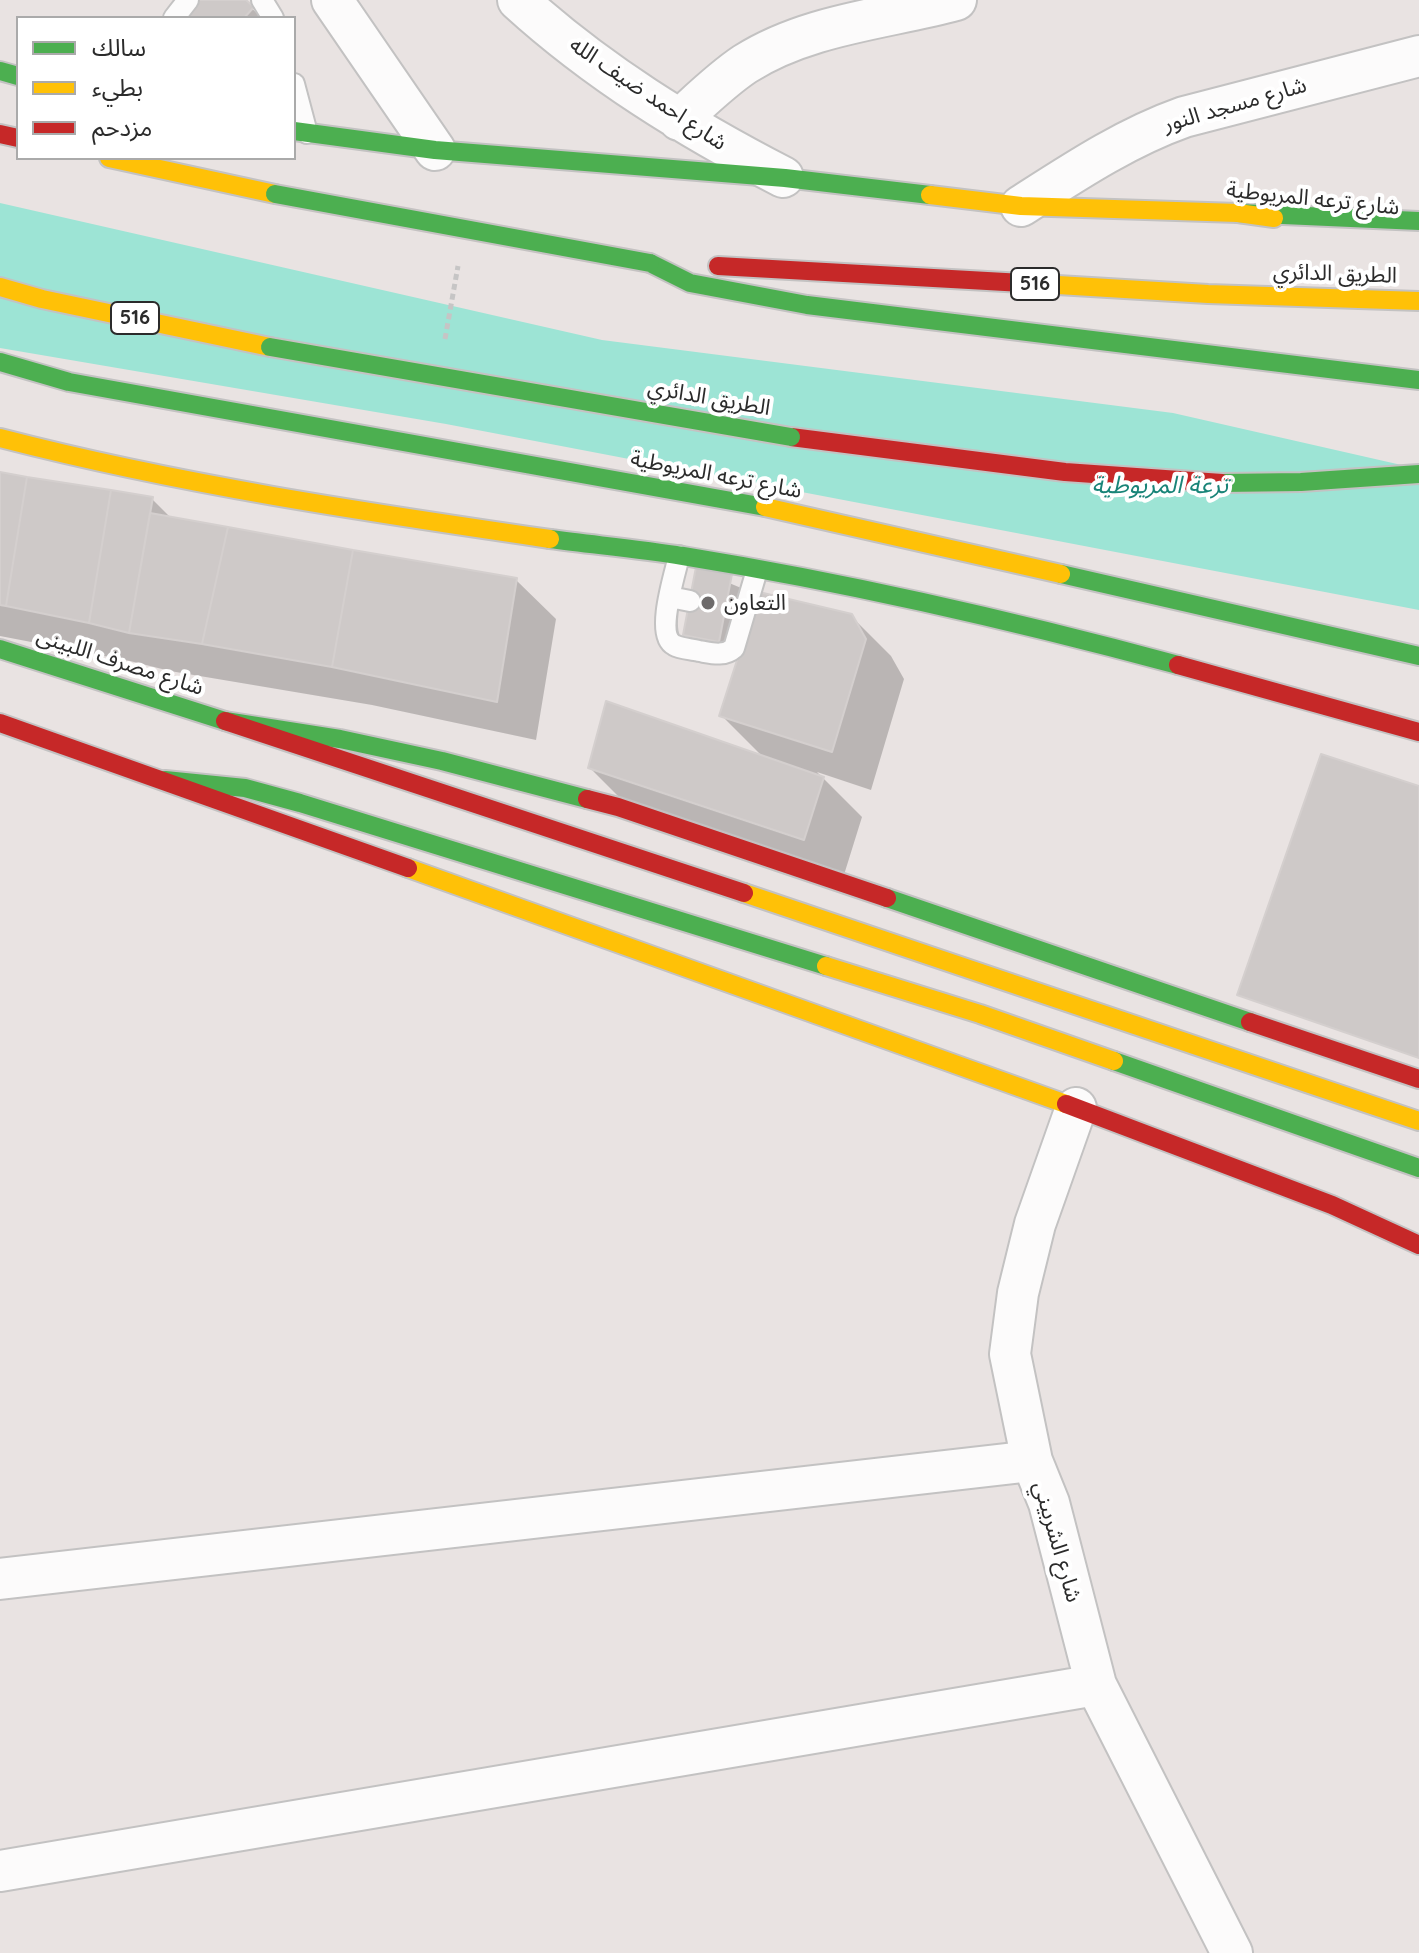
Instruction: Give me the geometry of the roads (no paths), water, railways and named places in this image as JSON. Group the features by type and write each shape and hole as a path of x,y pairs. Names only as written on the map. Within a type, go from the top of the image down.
{"main road":[{"name":"شارع ترعه المريوطية","path":"301,132 435,150 785,178 1021,206 1238,213 1419,235"},
{"name":"الطريق الدائري","path":"118,160 275,194 650,263 1208,294 1419,301"},
{"path":"1238,213 1419,221"},
{"path":"650,263 690,283 807,305 1419,380"},
{"name":"الطريق الدائري","path":"0,287 42,299 270,347 791,437 984,463 1120,478 1234,483 1419,474"},
{"name":"شارع ترعه المريوطية","path":"0,362 69,382 689,503 772,516 1419,656"},
{"path":"0,438 124,469 233,490 556,540 680,548 759,562 1179,663 1419,732"},
{"name":"شارع مصرف اللبينى","path":"0,649 225,721"},
{"path":"225,721 1419,1121"},
{"path":"225,721 340,739 427,758 618,807 704,833 1419,1079"},
{"path":"0,723 1076,1108 1332,1205 1419,1245"},
{"path":"165,780 245,788 300,803 980,1014 1419,1168"}],"street":[{"name":"شارع احمد ضيف الله","path":"518,0 579,51 679,120 785,178"},
{"path":"679,120 721,82 770,50 826,29 956,0"},
{"path":"346,2 435,150"},
{"name":"شارع مسجد النور","path":"1021,206 1112,148 1147,130 1184,117 1419,56"},
{"name":"شارع الشربيني","path":"1076,1108 1035,1224 1018,1293 1010,1354 1032,1461 1049,1503 1096,1685 1232,1953"},
{"path":"0,1579 1032,1461"},
{"path":"0,1871 1096,1685"}],"lane":[{"path":"296,98 301,132"},
{"path":"680,548 680,599 665,623 669,641 674,645 714,654 728,653 734,648 736,609 759,562"}],"water":[{"name":"ترعة المريوطية","path":"0,203 602,340 1173,413 1419,469 1419,610 446,424 0,348"}],"place":[{"name":"التعاون","path":"708,603"}]}
